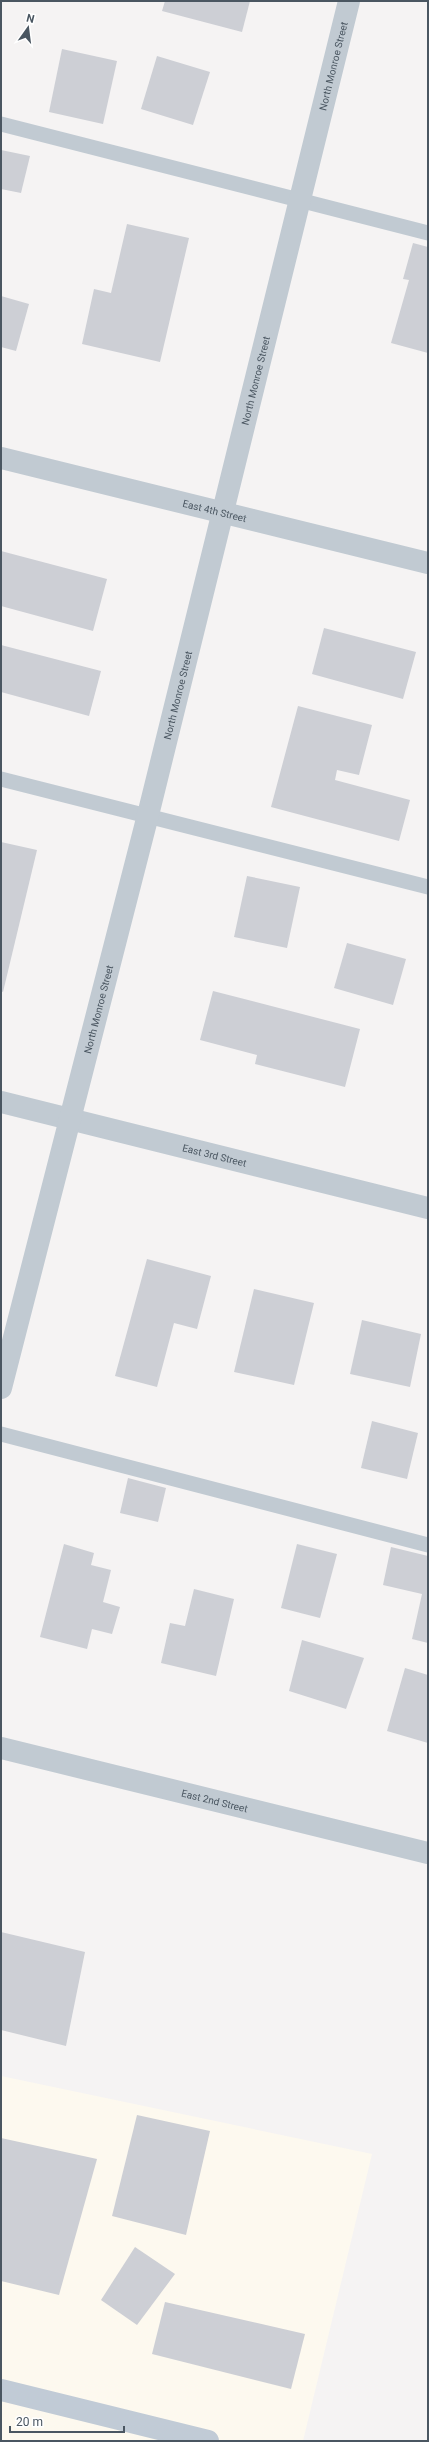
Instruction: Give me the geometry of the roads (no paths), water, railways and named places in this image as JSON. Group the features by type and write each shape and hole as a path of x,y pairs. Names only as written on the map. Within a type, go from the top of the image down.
{"main road":[{"path":"1,2390 208,2441"}],"street":[{"name":"North Monroe Street","path":"1,1388 148,814 221,512 349,1"},
{"name":"East 4th Street","path":"1,458 428,563"},
{"name":"East 3rd Street","path":"1,1102 428,1208"},
{"name":"East 2nd Street","path":"1,1748 428,1853"}],"lane":[{"path":"1,124 428,233"},
{"path":"1,779 148,814 428,887"},
{"path":"1,1434 428,1545"}]}
